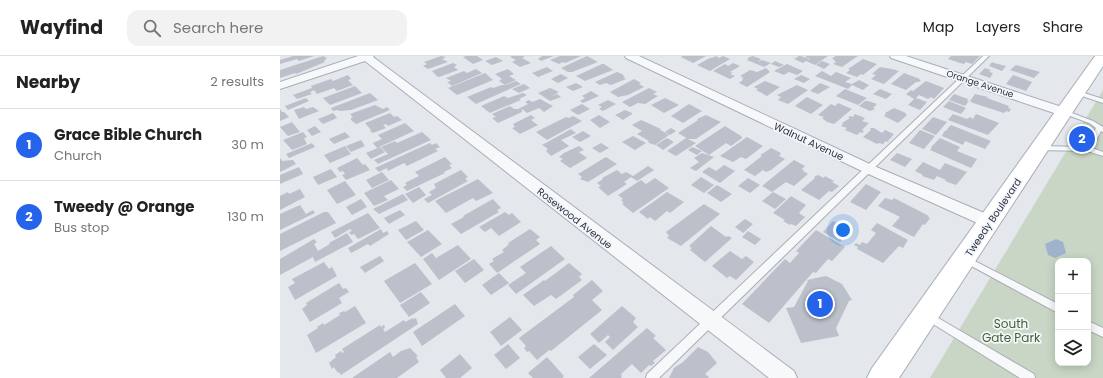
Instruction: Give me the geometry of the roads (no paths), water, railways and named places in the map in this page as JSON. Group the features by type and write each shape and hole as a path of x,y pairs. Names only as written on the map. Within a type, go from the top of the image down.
{"main road":[{"name":"Tweedy Boulevard","path":"882,378 1102,56"}],"street":[{"path":"280,86 367,56"},
{"name":"Rosewood Avenue","path":"367,56 786,378"},
{"name":"Walnut Avenue","path":"630,56 869,169 990,222"},
{"name":"Orange Avenue","path":"895,56 1064,112"}],"lane":[{"path":"651,378 986,56"},
{"path":"1078,92 1103,101"},
{"path":"1064,112 1091,122 1101,130 1088,149"},
{"path":"1040,148 1088,149 1103,154"},
{"path":"964,259 1055,307"},
{"path":"926,314 1030,378"},
{"path":"1091,327 1103,333"}],"water":[{"path":"1056,239 1063,242 1066,253 1055,258 1048,255 1045,244"}],"place":[{"name":"Tweedy @ Orange","path":"1082,139"},
{"name":"Grace Bible Church","path":"820,304"}],"park label":[{"name":"South Gate Park","path":"1011,331"}]}
